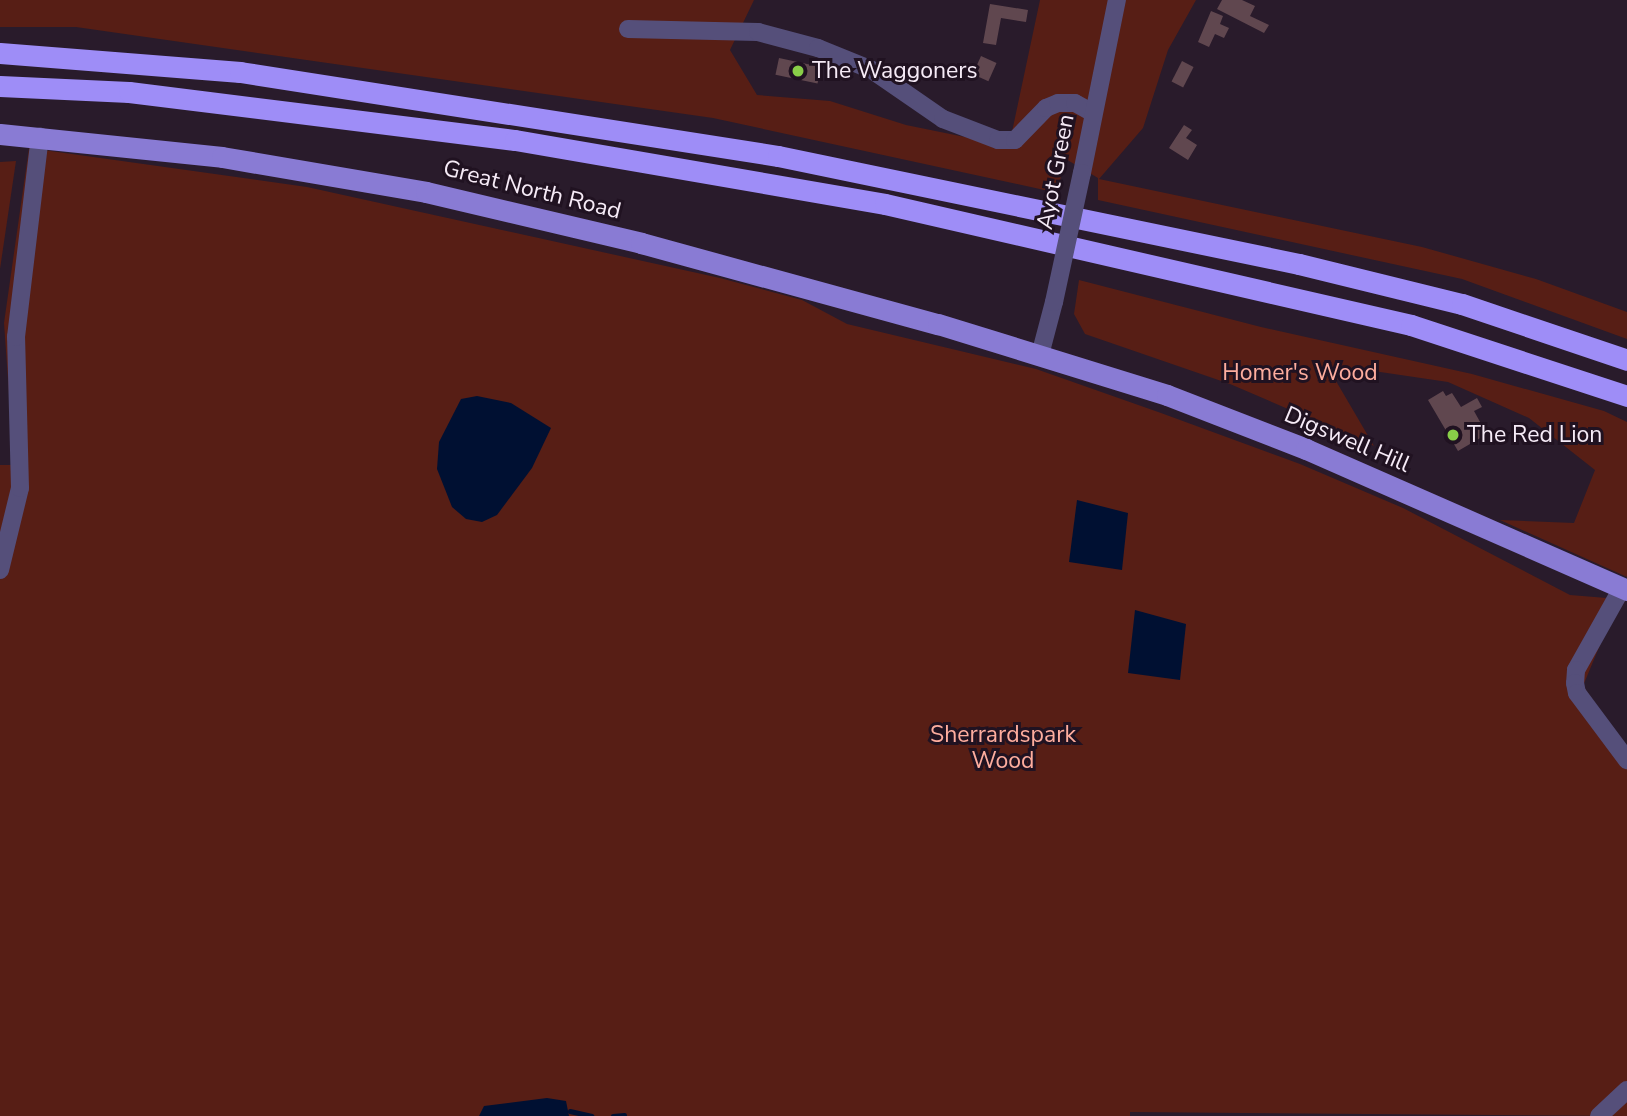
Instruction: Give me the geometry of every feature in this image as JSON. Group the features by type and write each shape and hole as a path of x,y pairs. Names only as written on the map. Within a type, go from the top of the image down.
{"highway":[{"path":"0,52 240,72 778,156 1299,264 1462,304 1627,360"},
{"path":"0,86 183,98 515,140 885,204 1410,325 1627,396"}],"main road":[{"name":"Great North Road","path":"0,134 40,136 222,157 426,192 641,243 1040,355"},
{"name":"Digswell Hill","path":"1040,355 1167,395 1306,449 1624,589"}],"street":[{"name":"Ayot Green","path":"1040,355 1054,302 1118,2"},
{"path":"628,29 758,32 818,48 872,70 943,119 998,140 1015,140 1046,108 1058,103 1074,103 1093,113"},
{"path":"0,570 20,488 16,337 40,136"},
{"path":"1624,589 1576,670 1576,683 1577,693 1627,760"},
{"path":"1599,1116 1627,1090"}],"green space":[{"path":"0,0 754,0 730,50 757,95 830,101 906,125 1009,146 1040,0 1196,0 1168,50 1143,128 1099,179 1422,247 1536,279 1627,312 1627,339 1462,279 1098,200 1098,178 1064,158 1058,193 713,118 76,27 0,27"},
{"name":"Sherrardspark Wood","path":"29,148 307,187 720,278 802,300 847,324 1036,369 1161,413 1300,464 1403,508 1570,595 1619,599 1583,686 1627,749 1627,1116 1130,1112 1130,1116 0,1116 0,465 14,465 4,323"},
{"path":"16,161 0,269 0,162"},
{"name":"Homer's Wood","path":"1079,280 1261,327 1472,374 1604,411 1627,422 1627,577 1500,520 1574,523 1595,470 1529,418 1448,382 1353,368 1336,381 1374,446 1230,384 1085,334 1074,314"}],"water":[{"path":"477,396 511,403 551,428 532,468 497,515 482,522 466,519 452,507 437,469 439,442 461,399"},
{"path":"1077,500 1128,513 1122,570 1069,562"},
{"path":"1135,610 1186,624 1180,680 1128,673"},
{"path":"547,1098 566,1101 569,1116 479,1116 484,1106"}],"building":[{"path":"1222,0 1242,0 1255,6 1250,16 1269,25 1264,33 1217,9"},
{"path":"990,4 1028,10 1026,22 1001,18 996,45 983,43"},
{"path":"1211,11 1223,16 1220,24 1229,28 1224,38 1215,34 1209,47 1198,42"},
{"path":"981,56 997,63 988,81 973,74"},
{"name":"The Waggoners","path":"779,58 821,67 818,84 775,75"},
{"path":"1182,61 1194,67 1183,87 1172,81"},
{"path":"1184,125 1192,130 1186,138 1197,145 1188,160 1169,148"},
{"path":"1443,391 1446,396 1452,393 1461,407 1477,398 1482,407 1474,411 1484,429 1480,432 1482,437 1458,451 1428,400"}],"waterway":[{"path":"570,1111 591,1116"},
{"path":"613,1116 624,1115"}],"place":[{"name":"The Waggoners","path":"798,71"},
{"name":"The Red Lion","path":"1453,435"}]}
